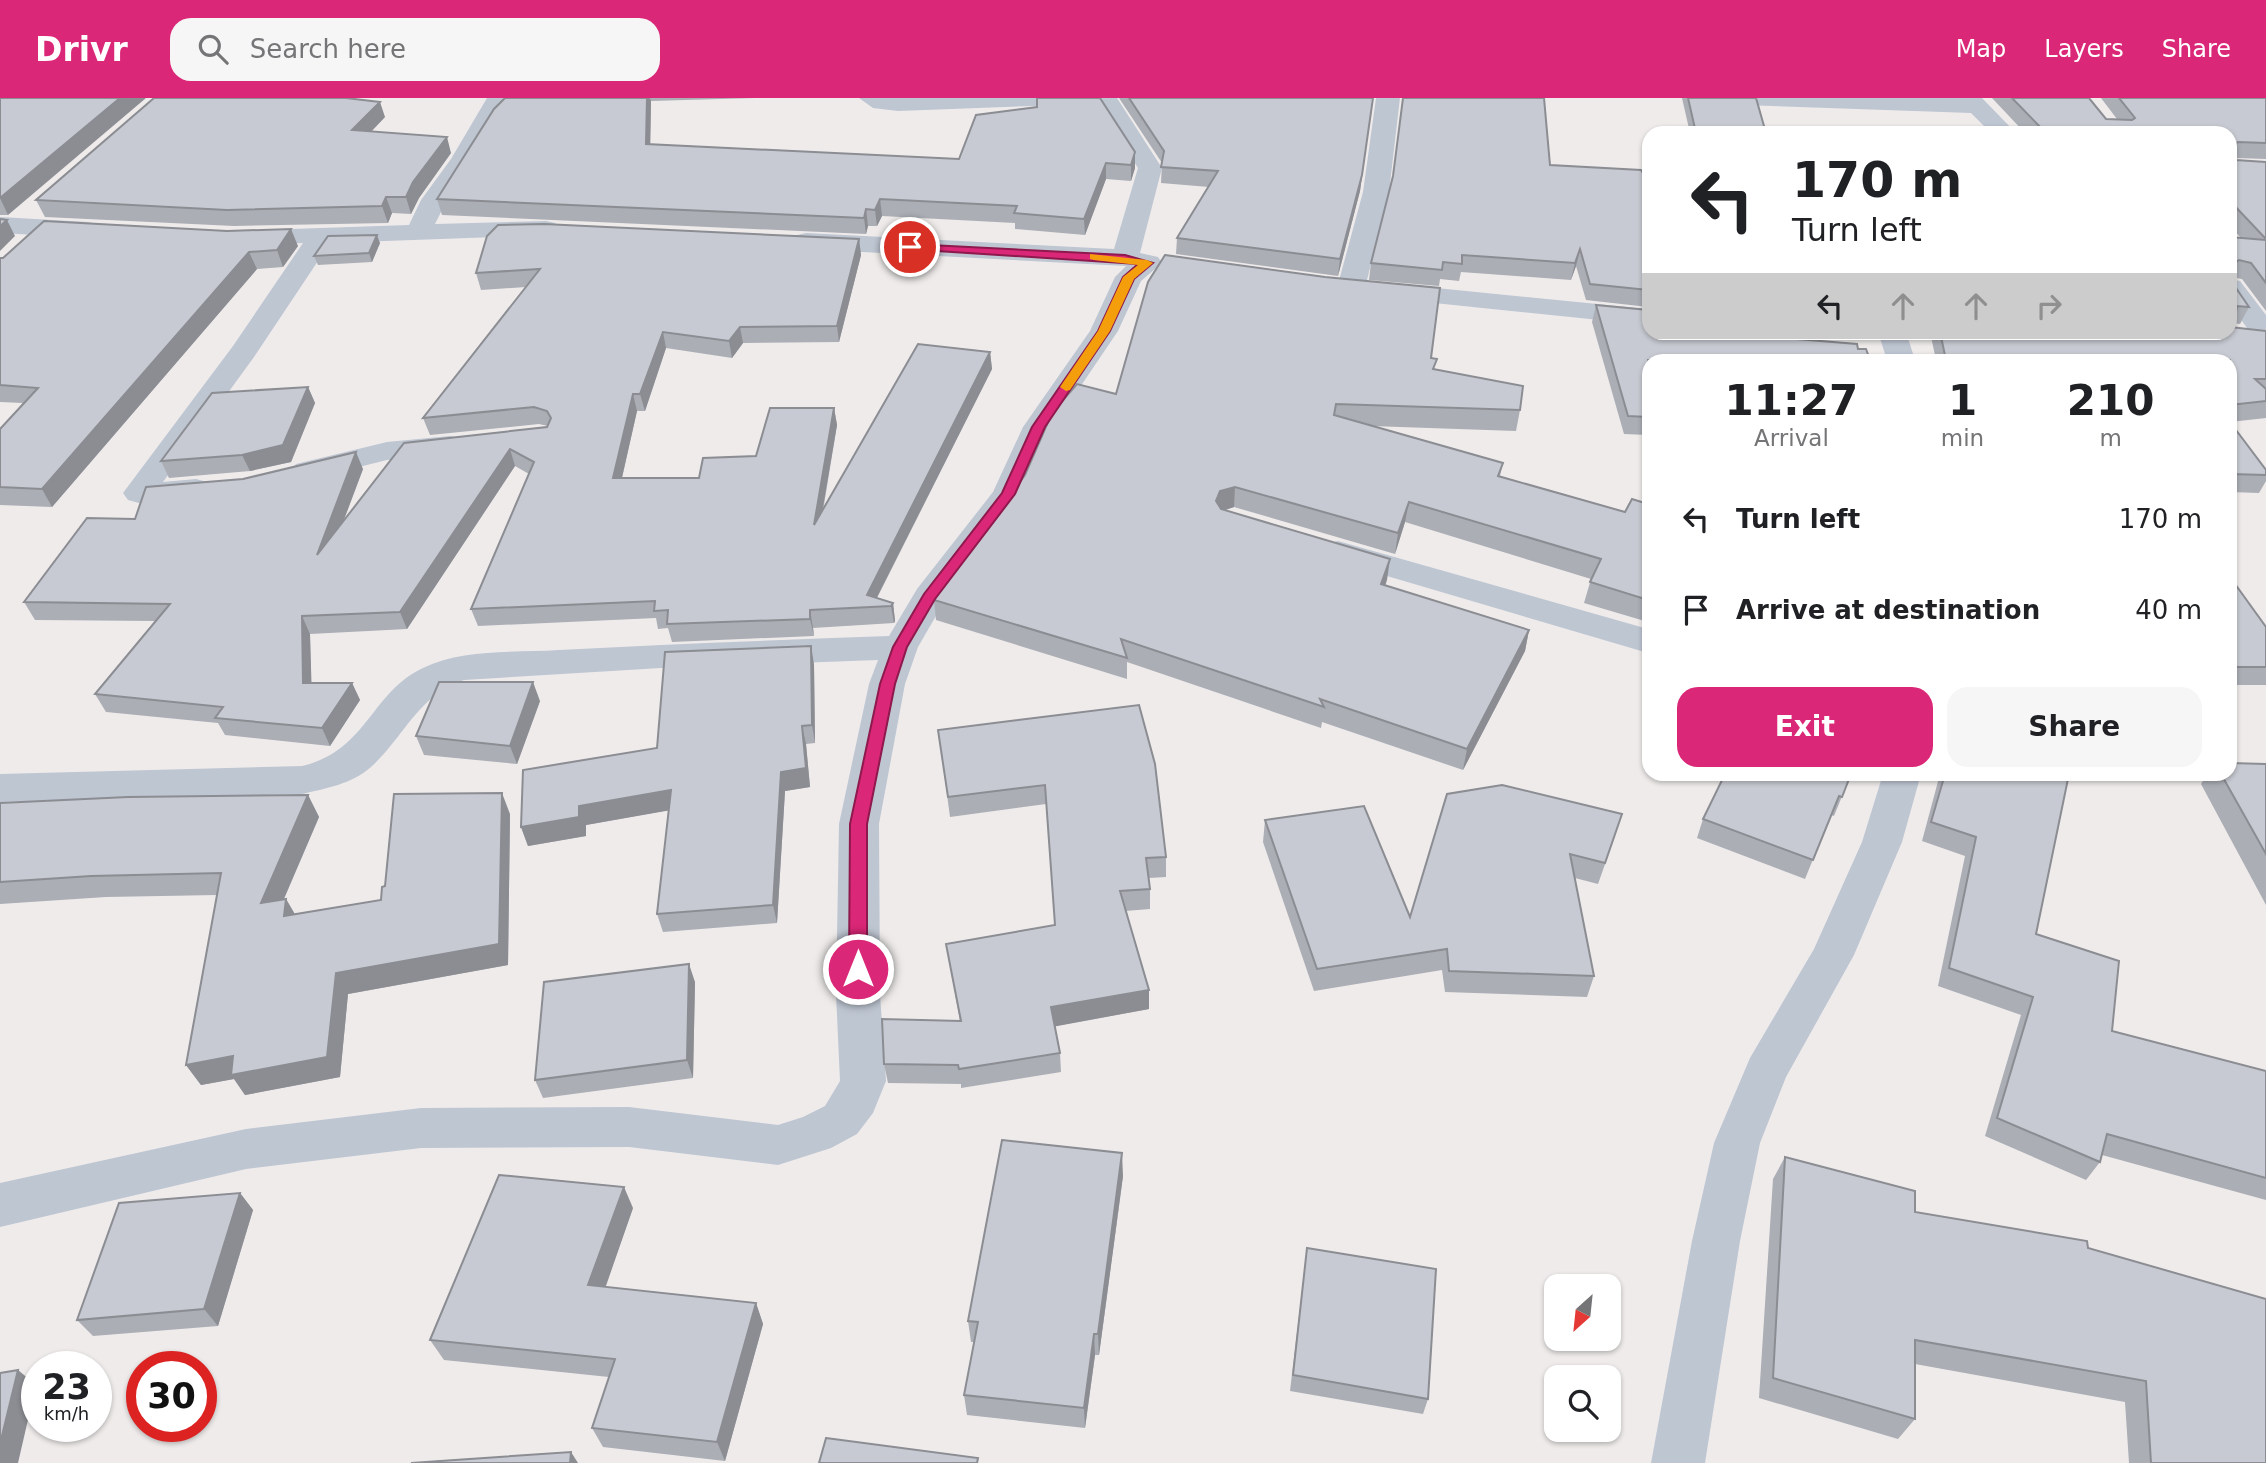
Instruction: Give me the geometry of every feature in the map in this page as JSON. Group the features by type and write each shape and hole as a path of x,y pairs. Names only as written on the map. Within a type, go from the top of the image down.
{"street":[{"path":"418,232 434,200 462,160 499,98"},
{"path":"871,98 881,103 898,104 1059,98"},
{"path":"1105,98 1150,168 1148,262"},
{"path":"1351,288 1376,192 1388,98"},
{"path":"1743,98 1973,102 1997,126"},
{"path":"11,234 45,201"},
{"path":"11,234 44,228 112,231"},
{"path":"220,237 574,230"},
{"path":"222,487 139,493 244,351 321,236"},
{"path":"775,240 1148,262"},
{"path":"0,1205 246,1149 421,1128 629,1127 778,1145 815,1134 841,1120 857,1100 863,1081 858,994 859,824 887,684 900,647 929,597 1008,494 1038,427 1104,331 1129,277 1148,262"},
{"path":"1323,286 1642,316"},
{"path":"2237,297 2266,336"},
{"path":"2237,334 2266,336"},
{"path":"275,478 387,451 484,442"},
{"path":"1313,544 1642,640"},
{"path":"0,788 302,780 335,772 358,757 415,691 436,676 463,668 661,656 900,647"},
{"path":"1678,1463 1716,1241 1737,1143 1766,1071 1833,956 1882,842 1900,781"}],"building":[{"path":"0,98 120,98 0,198"},
{"path":"154,98 346,98 380,102 352,130 447,137 413,182 406,197 386,197 382,206 227,210 36,200"},
{"path":"505,98 647,98 646,144 959,159 976,115 1037,107 1037,98 1100,98 1135,152 1131,165 1106,163 1084,219 1014,213 1017,206 880,199 875,210 866,209 864,218 437,199 494,109"},
{"path":"1129,98 1373,98 1362,175 1340,259 1177,238 1218,171 1161,167 1164,151"},
{"path":"1403,98 1544,98 1550,165 1642,172 1642,289 1590,284 1580,249 1575,263 1462,255 1462,264 1443,262 1442,270 1371,263 1393,176"},
{"path":"1688,98 1756,98 1764,126 1694,126"},
{"path":"2012,98 2089,98 2106,119 2132,120 2135,118 2119,98 2266,98 2266,143 2237,143 2237,126 2039,126"},
{"path":"2237,160 2266,162 2266,239 2237,208"},
{"path":"44,221 227,231 291,229 277,250 249,252 42,489 0,487 0,429 38,388 0,385 0,258"},
{"path":"544,224 859,239 837,326 740,327 729,341 663,332 640,394 633,394 613,478 699,478 703,458 756,456 770,408 834,408 814,525 918,344 990,352 867,595 893,603 891,606 810,610 810,619 667,624 668,610 654,611 655,601 471,609 534,462 510,449 400,612 302,616 303,683 352,683 322,728 215,718 223,707 95,694 170,604 24,602 87,518 135,519 146,487 243,479 356,452 317,555 404,443 547,427 551,418 547,411 534,407 423,418 540,269 476,273 487,236 498,225"},
{"path":"377,235 369,253 314,256 328,236"},
{"path":"2237,238 2266,240 2266,283 2251,263 2237,261"},
{"path":"1165,255 1325,277 1440,288 1431,358 1437,359 1433,369 1523,386 1520,410 1336,404 1334,415 1503,463 1498,476 1625,512 1632,499 1642,502 1642,598 1590,582 1601,559 1409,502 1398,533 1235,487 1220,491 1216,501 1221,509 1390,559 1381,584 1529,630 1467,749 1320,699 1324,707 1121,639 1127,658 934,600 1025,475 1052,413 1077,384 1116,394 1148,282"},
{"path":"2237,289 2249,307 2237,306"},
{"path":"1596,305 1642,309 1642,340 1809,340 1857,344 1858,349 1866,349 1868,354 1642,354 1642,417 1628,416"},
{"path":"2237,328 2266,331 2266,379 2255,379 2266,389 2266,401 2237,404 2237,354 1945,354 1942,340 2237,340"},
{"path":"308,387 283,445 242,455 161,461 212,393"},
{"path":"2237,431 2266,470 2266,475 2237,474"},
{"path":"2237,587 2266,627 2266,667 2237,667"},
{"path":"811,646 812,725 802,726 806,768 781,772 773,905 657,914 671,790 579,806 579,817 521,827 523,770 657,748 665,652"},
{"path":"439,682 533,682 510,746 416,736"},
{"path":"1139,705 1155,764 1166,857 1146,858 1150,889 1120,891 1149,990 1051,1007 1060,1053 959,1069 958,1065 884,1064 882,1019 961,1021 946,944 1055,925 1045,785 948,797 938,730"},
{"path":"2237,763 2266,764 2266,854 2225,781 2237,781"},
{"path":"1722,781 1848,781 1842,797 1839,796 1813,860 1703,819"},
{"path":"1943,781 2068,781 2036,934 2119,961 2112,1031 2266,1071 2266,1178 2107,1134 2100,1162 1997,1118 2033,997 1949,968 1976,837 1931,822"},
{"path":"1502,785 1622,814 1605,863 1570,854 1594,976 1449,971 1447,949 1317,969 1265,820 1364,806 1410,917 1447,794"},
{"path":"502,793 499,944 336,973 327,1057 231,1075 233,1056 186,1065 221,873 91,876 0,882 0,803 128,797 308,795 261,903 286,899 284,916 381,900 382,887 385,886 394,794"},
{"path":"689,964 687,1060 535,1080 544,982"},
{"path":"1002,1140 1122,1153 1098,1334 1094,1334 1084,1408 964,1395 978,1322 968,1321"},
{"path":"1785,1157 1915,1191 1915,1212 2087,1241 2088,1248 2266,1299 2266,1463 2151,1463 2146,1381 1915,1340 1915,1419 1773,1378"},
{"path":"499,1175 624,1187 588,1285 756,1303 717,1442 592,1428 615,1359 430,1340"},
{"path":"240,1193 204,1309 77,1320 119,1203"},
{"path":"1307,1248 1436,1269 1428,1399 1293,1375"},
{"path":"18,1370 0,1444 0,1373"},
{"path":"826,1438 978,1458 977,1463 819,1463"},
{"path":"571,1452 570,1463 411,1463"}],"slow traffic":[{"path":"1066,387 1104,331 1129,277 1147,263 1125,258 1094,257"}],"route":[{"path":"858,969 859,824 887,684 900,647 929,597 1008,494 1038,427 1104,331 1129,277 1147,263 1125,258 910,247"}]}
